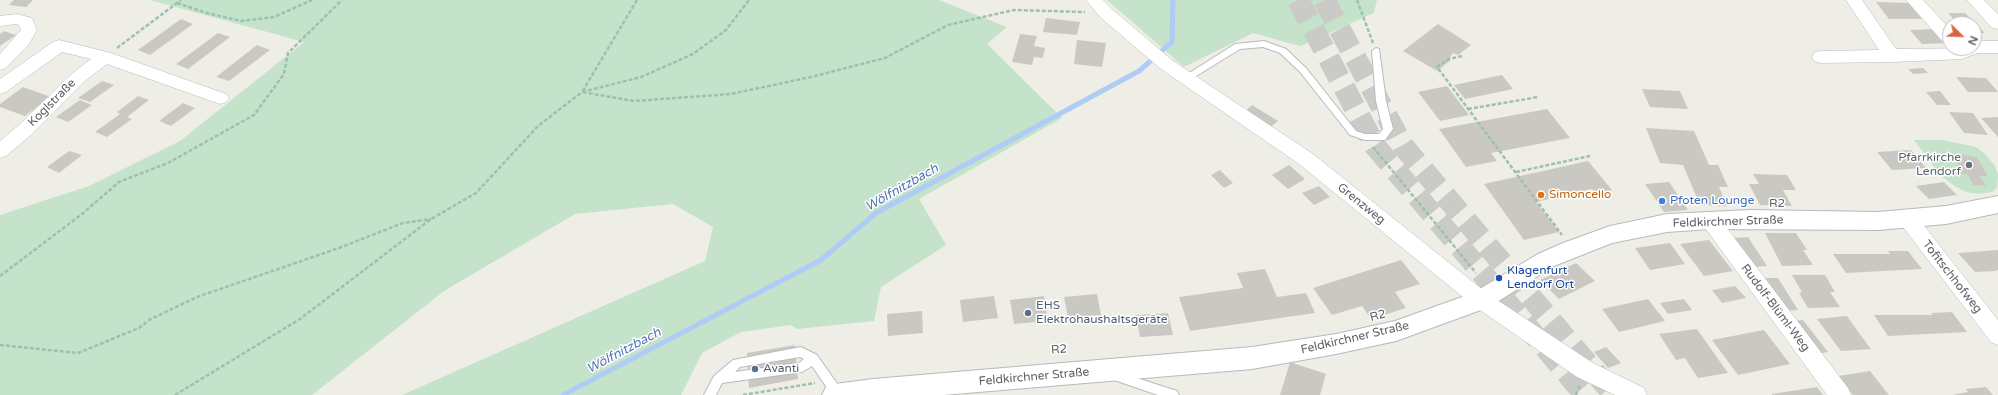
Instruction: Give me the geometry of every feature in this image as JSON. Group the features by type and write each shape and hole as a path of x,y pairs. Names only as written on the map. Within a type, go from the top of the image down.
{"street":[{"name":"Grenzweg","path":"1094,0 1167,65 1306,159 1479,292 1585,370 1636,395"},
{"path":"1854,0 1892,56"},
{"path":"1914,0 1942,30"},
{"path":"1975,0 1998,24"},
{"path":"0,21 17,19 26,22 28,30 23,40 0,64"},
{"path":"0,88 59,46 105,57 220,98"},
{"path":"1982,48 1998,47"},
{"path":"1820,57 1942,54"},
{"name":"Koglstraße","path":"0,151 25,130 80,76 105,57"},
{"name":"Feldkirchner Straße","path":"834,390 1102,371 1252,358 1336,344 1396,331 1578,246 1610,235 1650,226 1710,220 1878,221 1946,215 1986,208 1998,204"},
{"name":"Tofitschhofweg","path":"1907,218 1998,336"},
{"name":"Rudolf-Blüml-Weg","path":"1710,220 1840,395"}],"lane":[{"path":"1186,79 1238,46 1264,44 1283,51 1303,70 1354,134 1365,137 1382,138 1388,129 1382,101 1376,51"},
{"path":"710,395 718,378 802,367 813,358 834,390"},
{"path":"1102,371 1173,395"}],"path":[{"path":"105,57 181,0"},
{"path":"177,3 207,13 241,21 274,16 312,0"},
{"path":"0,276 82,214 119,182 168,162 254,115 284,74 288,53 342,0"},
{"path":"175,395 300,319 431,219 476,193 538,126 582,92 637,0"},
{"path":"582,92 641,77 693,54 726,30 749,0"},
{"path":"1357,0 1376,51"},
{"path":"582,92 634,100 731,94 811,77 885,58 948,25 1014,10 1070,11 1108,14"},
{"path":"1462,56 1449,59 1437,67 1565,239"},
{"path":"1468,109 1538,97"},
{"path":"1365,137 1479,292"},
{"path":"1516,172 1590,156"},
{"path":"0,345 78,353 139,328 149,320 197,297 339,248 403,223 431,219"},
{"path":"743,395 834,390"}],"green space":[{"path":"150,0 939,0 1007,27 987,44 1062,118 919,199 946,245 881,287 874,321 797,329 791,325 741,332 702,353 681,395 402,395 705,261 713,227 673,204 575,214 444,291 312,395 0,395 0,215 89,186 180,141 304,42"},
{"path":"1107,0 1377,0 1374,13 1300,46 1253,33 1184,67"},
{"path":"1914,140 1943,140 1976,147 1985,154 1995,166 1998,175 1997,188 1992,192 1978,194 1966,192 1953,185 1940,175","holes":["1951,154 1977,157 1988,176 1980,176 1985,186 1973,185 1967,174 1962,173"]}],"building":[{"path":"14,0 33,0 26,7 9,5"},
{"path":"1876,2 1909,3 1922,19 1889,19"},
{"path":"1948,13 1965,13 1968,16 1951,16"},
{"path":"1046,18 1080,22 1077,35 1043,32"},
{"path":"181,19 193,24 150,55 138,50"},
{"path":"1438,24 1471,45 1458,55 1453,53 1449,59 1451,60 1437,71 1403,51"},
{"path":"1935,29 1942,37 1942,43 1922,44 1910,30"},
{"path":"4,31 16,35 0,46 0,34"},
{"path":"218,33 230,37 188,69 176,64"},
{"path":"1020,34 1037,36 1034,46 1045,48 1043,58 1034,57 1032,65 1012,62"},
{"path":"1077,40 1106,43 1102,67 1074,64"},
{"path":"257,45 270,50 229,81 216,77"},
{"path":"1923,68 1928,73 1913,74 1908,69"},
{"path":"1502,75 1513,89 1465,99 1454,85"},
{"path":"1956,77 1986,78 1998,92 1968,92"},
{"path":"102,81 114,85 90,102 78,98"},
{"path":"1447,86 1469,115 1440,121 1418,92"},
{"path":"23,87 51,97 25,116 0,107 0,104"},
{"path":"1642,89 1680,91 1688,109 1650,107"},
{"path":"1940,91 1951,105 1937,105 1926,92"},
{"path":"138,96 149,100 127,117 132,119 107,137 95,132 120,114 117,112"},
{"path":"80,100 92,105 68,122 56,117"},
{"path":"183,103 195,108 171,126 159,121"},
{"path":"1252,105 1278,121 1268,129 1243,113"},
{"path":"1547,109 1570,138 1491,153 1497,161 1466,167 1439,129"},
{"path":"1949,112 1973,113 1988,135 1964,133"},
{"path":"1998,117 1998,137 1981,118"},
{"path":"1646,128 1694,131 1709,165 1718,165 1728,187 1719,187 1727,206 1700,205 1683,165 1660,163"},
{"path":"1911,150 1926,168 1892,170 1877,152"},
{"path":"69,151 82,155 59,173 47,167"},
{"name":"Pfarrkirche Lendorf","path":"1951,153 1977,157 1988,176 1980,176 1986,186 1973,185 1967,174 1962,174"},
{"path":"1588,161 1612,190 1596,194 1592,189 1536,202 1559,232 1524,240 1484,184"},
{"path":"1289,165 1305,179 1288,189 1272,175"},
{"path":"1220,170 1233,183 1224,188 1211,175"},
{"path":"1753,174 1787,175 1796,190 1783,190 1792,206 1760,205 1749,184 1759,184"},
{"path":"1669,182 1688,210 1664,212 1645,184"},
{"path":"1944,182 1957,195 1929,199 1916,186"},
{"path":"1319,186 1330,197 1314,205 1302,193"},
{"path":"1765,233 1796,233 1807,250 1803,250 1813,265 1782,266"},
{"path":"1748,237 1767,266 1751,267 1733,238"},
{"path":"1709,240 1733,271 1704,276 1680,244"},
{"path":"1670,243 1685,264 1650,270 1635,248"},
{"path":"1998,250 1998,270 1995,271 1975,272 1958,253"},
{"path":"1888,251 1908,251 1922,269 1846,273 1833,254 1890,254"},
{"path":"1401,260 1420,284 1395,292 1406,308 1371,319 1362,306 1332,315 1313,288"},
{"path":"1576,263 1595,281 1559,299 1540,280"},
{"path":"1265,269 1277,297 1306,293 1315,313 1190,331 1179,297 1243,288 1237,273"},
{"path":"1792,275 1825,275 1835,292 1830,292 1840,307 1808,308 1799,293 1802,292"},
{"path":"1762,278 1778,278 1798,310 1783,311"},
{"path":"1735,286 1746,298 1722,303 1712,290"},
{"path":"1097,294 1101,315 1068,318 1064,297"},
{"path":"994,296 998,318 963,322 960,300"},
{"path":"1044,296 1048,321 1014,324 1010,300"},
{"path":"1648,299 1665,321 1619,332 1602,309"},
{"path":"1684,299 1692,310 1668,314 1660,303"},
{"path":"922,311 923,333 888,336 887,314"},
{"path":"1952,312 1967,332 1888,336 1874,315 1933,315 1931,313"},
{"path":"1168,313 1173,335 1140,337 1136,315"},
{"path":"1847,316 1871,349 1841,351 1817,319"},
{"path":"1803,320 1828,352 1816,354 1791,321"},
{"path":"1697,329 1728,373 1698,378 1685,358 1676,360 1659,334"},
{"path":"1764,330 1790,364 1738,375 1712,340"},
{"path":"795,345 798,379 749,388 747,353"},
{"path":"1606,347 1621,363 1608,368 1594,352"},
{"path":"1290,362 1326,374 1320,395 1280,395"},
{"path":"1870,371 1889,395 1853,395 1838,376"},
{"path":"1817,387 1823,395 1772,395 1772,394"},
{"path":"1986,387 1993,395 1952,395 1968,392 1966,389"}],"waterway":[{"name":"Wölfnitzbach","path":"563,395 821,260 876,213 1139,71 1172,42 1173,0"}],"tunnel":[{"path":"1298,0 1375,146 1585,395"},
{"path":"1324,0 1403,146 1614,395"}],"place":[{"name":"Pfarrkirche Lendorf","path":"1969,165"},
{"name":"Simoncello","path":"1541,195"},
{"name":"Pfoten Lounge","path":"1662,201"},
{"name":"Klagenfurt Lendorf Ort","path":"1499,278"},
{"name":"EHS Elektrohaushaltsgeräte","path":"1028,313"},
{"name":"Avanti","path":"755,369"}]}
